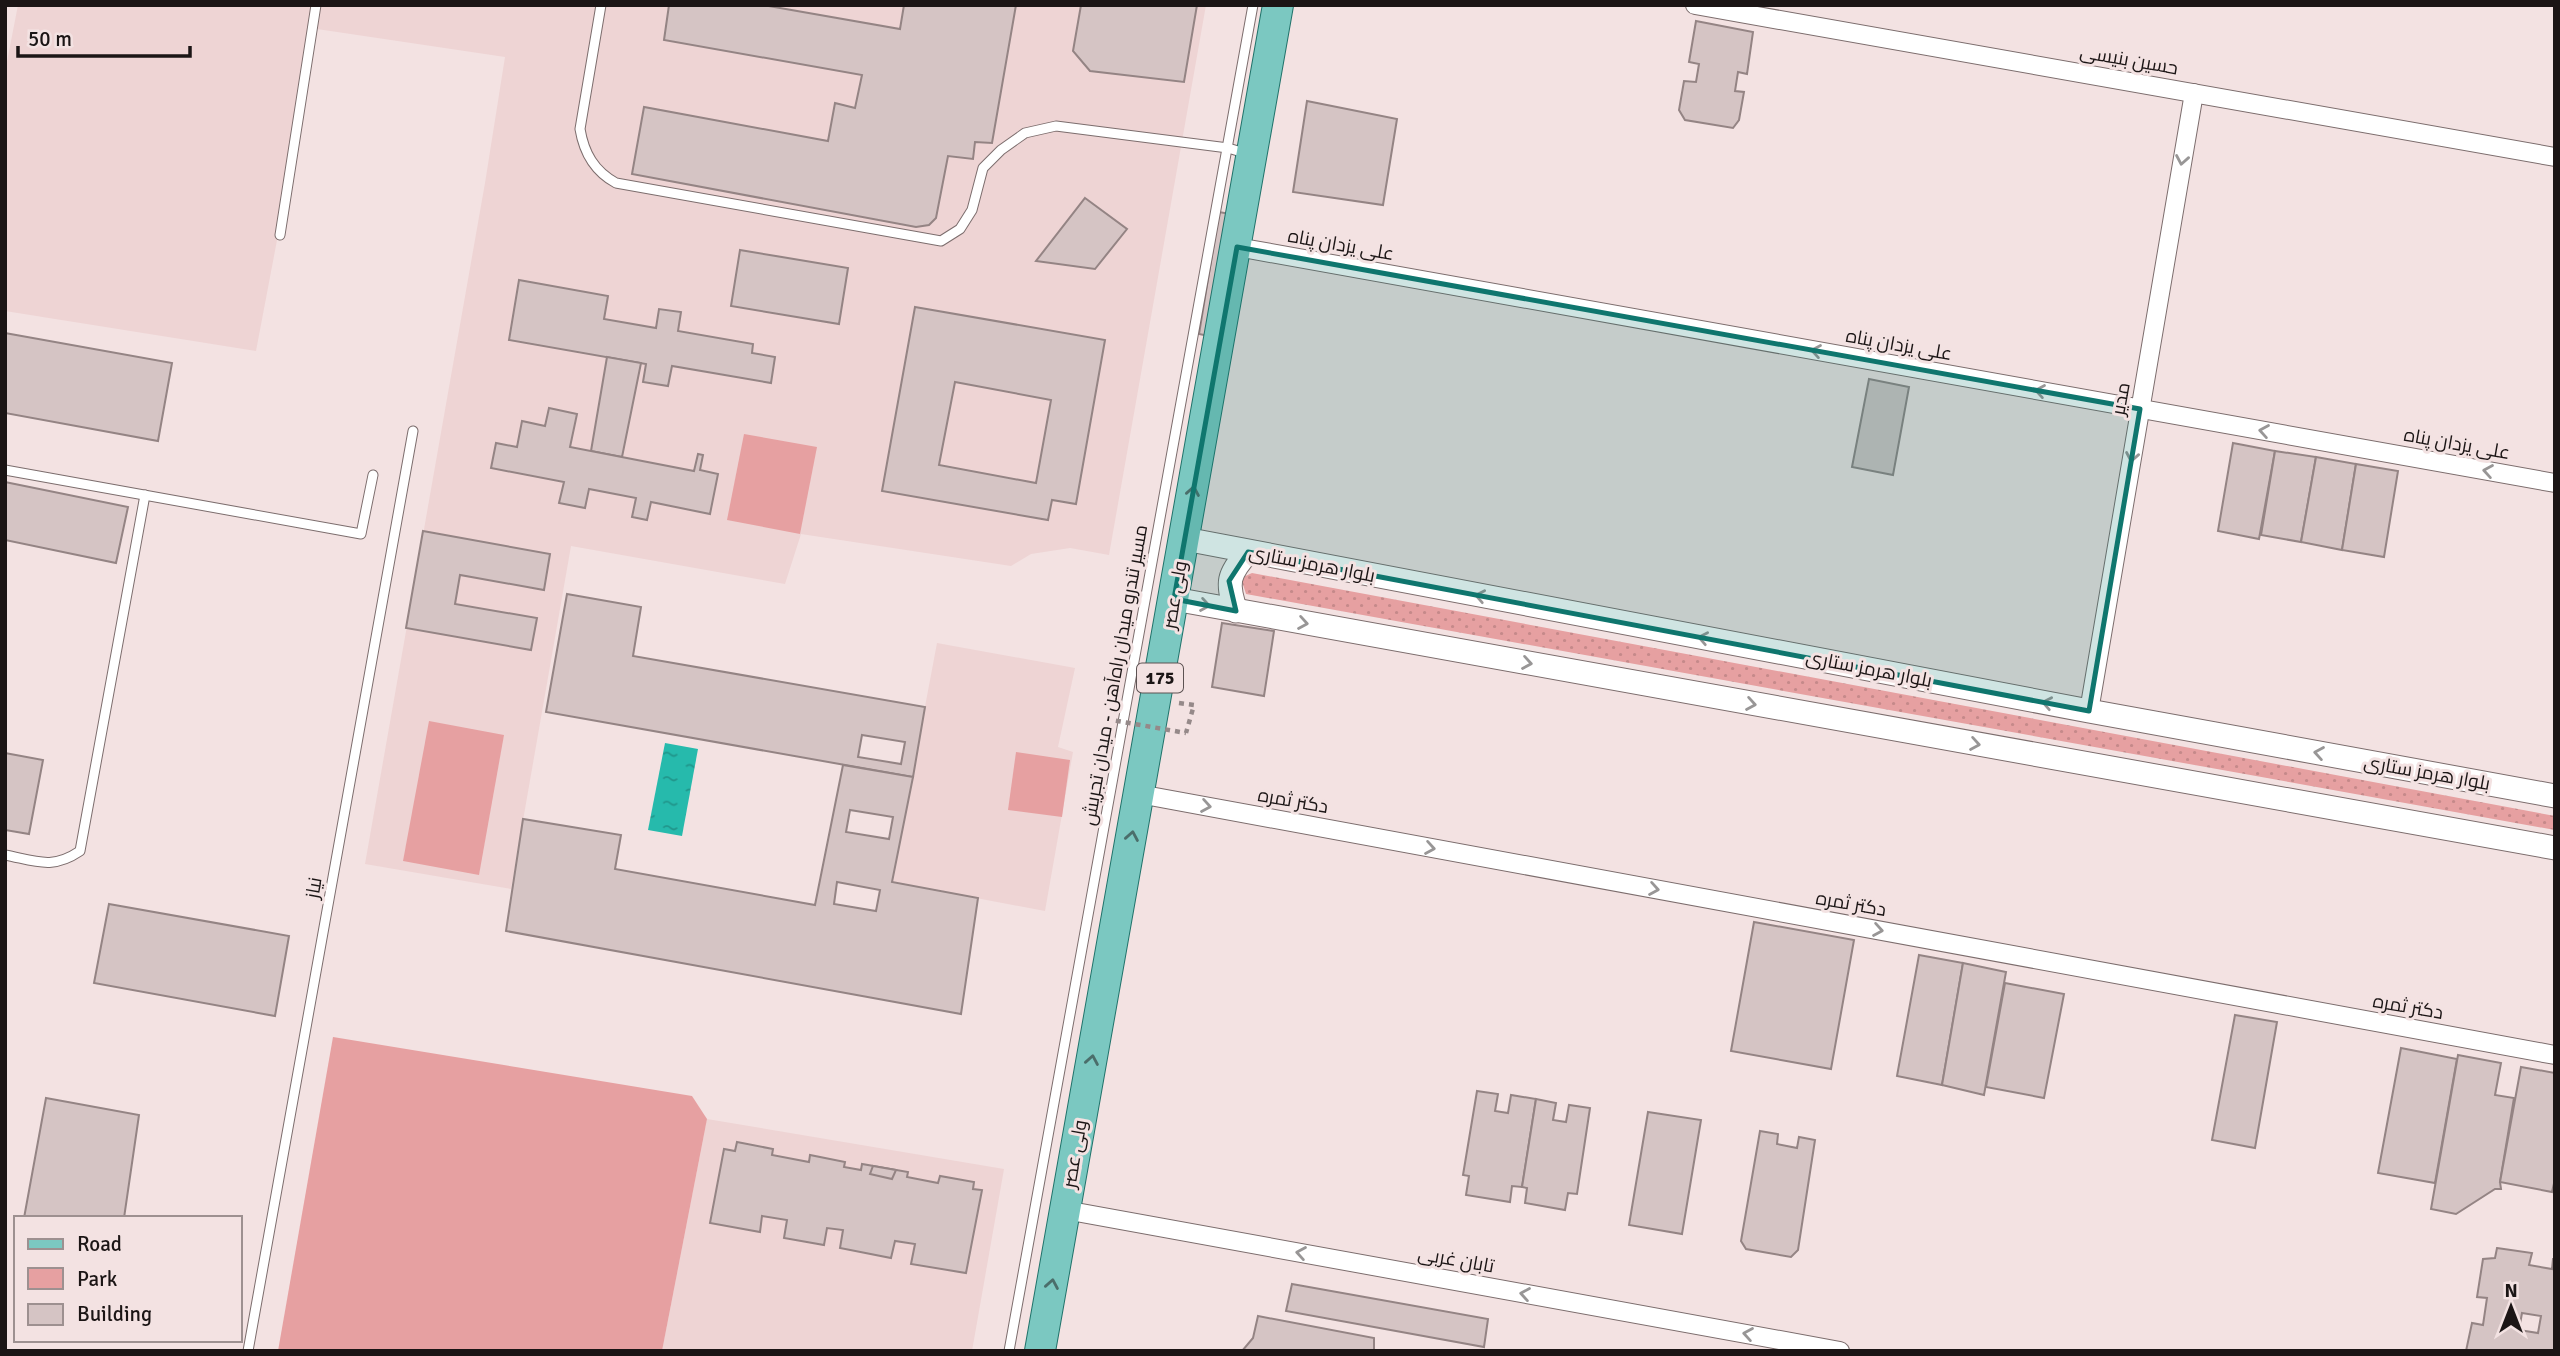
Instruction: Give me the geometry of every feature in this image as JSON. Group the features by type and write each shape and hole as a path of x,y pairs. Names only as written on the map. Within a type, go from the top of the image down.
{"main road":[{"name":"ولی عصر","path":"1040,1351 1237,247 1240,152 1278,5"}],"street":[{"name":"حسین بنیسی","path":"1695,5 2555,157"},
{"name":"مدیر","path":"2089,711 2194,93"},
{"name":"علی یزدان پناه","path":"1237,247 2555,483"},
{"name":"بلوار هرمز ستاری","path":"1185,539 2089,711 2555,796"},
{"path":"1236,611 1229,581 1235,566 1248,552"},
{"path":"1174,599 2555,848"},
{"name":"دکتر ثمره","path":"1139,794 2555,1055"},
{"name":"تابان غربی","path":"1065,1210 1840,1351"}],"lane":[{"path":"280,235 316,5"},
{"path":"601,5 580,129 582,146 592,163 603,176 616,183 941,241 960,229 972,210 983,168 1001,150 1026,133 1056,126 1240,152"},
{"name":"مسیر تندرو میدان راه‌آهن - میدان تجریش","path":"1009,1351 1240,152 1253,5"},
{"name":"نیاز","path":"248,1351 413,432"},
{"path":"5,470 361,534 373,475"},
{"path":"5,855 44,863 64,862 80,851 145,495"}],"path":[{"path":"1106,719 1186,733 1194,705"}],"highlighted area":[{"path":"1237,247 2140,409 2089,711 1248,552 1229,581 1236,611 1174,599"}],"shaded area":[{"path":"18,5 1206,5 1109,555 1070,548 1031,554 1011,566 801,534 785,584 571,546 511,889 365,864 505,57 317,29 256,351 5,311 5,72"},
{"path":"937,643 1075,668 1058,747 1073,752 1045,911 892,882"},
{"path":"707,1119 1004,1169 972,1351 662,1351"}],"green space":[{"path":"744,434 817,447 800,534 727,520"},
{"path":"1252,573 2555,816 2555,830 1246,594 1241,578"},
{"path":"429,721 504,735 479,875 403,861"},
{"path":"1016,752 1070,760 1062,817 1008,810"},
{"path":"333,1037 692,1096 707,1119 662,1351 278,1351"}],"water":[{"path":"665,743 698,749 682,836 648,830"}],"building":[{"path":"669,5 763,5 900,29 904,5 1016,5 992,143 975,142 973,159 948,156 936,218 929,225 916,227 632,174 644,107 828,141 835,103 855,108 862,75 664,40"},
{"path":"1081,5 1197,5 1184,82 1090,71 1073,51"},
{"path":"1696,21 1753,32 1747,74 1738,72 1735,91 1744,92 1739,120 1733,128 1685,120 1679,110 1684,81 1696,82 1699,64 1689,62"},
{"path":"1307,101 1397,119 1383,205 1293,192"},
{"path":"1085,198 1127,229 1095,269 1036,261"},
{"path":"1219,212 1230,214 1209,336 1199,334"},
{"path":"740,250 848,268 839,324 731,306"},
{"path":"519,280 608,296 604,319 656,328 659,309 681,312 678,331 753,344 752,353 775,357 771,383 672,366 668,386 643,382 646,364 509,340"},
{"path":"915,307 1105,340 1076,504 1052,500 1048,520 882,491","holes":["955,382 1051,400 1036,483 939,465"]},
{"path":"5,333 172,363 158,441 5,413"},
{"path":"607,357 641,363 622,457 591,451"},
{"path":"1869,379 1909,387 1893,475 1852,467"},
{"path":"549,408 577,414 570,447 694,471 698,454 703,455 700,470 718,474 710,514 651,502 647,520 632,517 636,498 589,489 585,508 559,503 564,482 491,468 496,443 517,447 522,421 545,426"},
{"path":"2233,443 2275,451 2259,539 2218,531"},
{"path":"2275,451 2316,457 2301,542 2261,535"},
{"path":"2316,457 2356,464 2342,550 2301,542"},
{"path":"2356,464 2398,471 2384,557 2342,550"},
{"path":"5,482 128,507 116,563 5,540"},
{"path":"423,531 550,554 544,590 460,575 455,604 537,618 531,650 406,628"},
{"path":"567,594 641,607 633,656 925,707 913,777 546,712","holes":["862,735 905,742 901,764 858,757"]},
{"path":"1222,623 1274,631 1264,696 1212,687"},
{"path":"5,753 43,760 29,834 5,830"},
{"path":"843,765 913,777 892,882 978,898 961,1014 506,931 523,819 621,835 615,869 815,905","holes":["850,810 893,817 889,839 846,832","837,882 880,890 876,911 834,904"]},
{"path":"109,904 289,936 275,1016 94,983"},
{"path":"1754,922 1854,940 1831,1069 1731,1051"},
{"path":"1919,955 1963,963 1942,1085 1897,1076"},
{"path":"1963,963 2006,972 1984,1095 1942,1085"},
{"path":"2005,983 2064,994 2044,1098 1986,1087"},
{"path":"2235,1015 2277,1022 2255,1148 2212,1140"},
{"path":"2401,1048 2457,1059 2435,1183 2378,1173"},
{"path":"2458,1055 2501,1063 2495,1095 2514,1098 2501,1189 2495,1189 2456,1214 2431,1209"},
{"path":"2521,1067 2555,1073 2555,1179 2552,1192 2500,1182"},
{"path":"1477,1091 1498,1094 1495,1111 1508,1113 1511,1095 1536,1099 1522,1187 1512,1186 1510,1202 1466,1195 1469,1176 1463,1175"},
{"path":"46,1098 139,1115 124,1216 24,1216"},
{"path":"1536,1099 1556,1103 1553,1120 1566,1122 1569,1105 1590,1108 1577,1194 1568,1193 1565,1210 1525,1203 1527,1188 1522,1187"},
{"path":"1648,1112 1701,1120 1682,1234 1629,1225"},
{"path":"1760,1131 1778,1134 1777,1144 1797,1148 1799,1137 1815,1140 1798,1250 1791,1257 1746,1249 1741,1241"},
{"path":"737,1142 773,1149 772,1155 809,1162 810,1155 845,1162 844,1167 861,1170 862,1164 908,1172 907,1177 938,1183 940,1176 974,1182 973,1189 982,1190 966,1273 911,1264 915,1244 895,1241 891,1258 840,1248 843,1230 827,1228 824,1245 784,1238 787,1220 762,1216 760,1232 710,1223 724,1149 735,1151"},
{"path":"873,1166 896,1170 892,1179 870,1174"},
{"path":"2497,1248 2532,1253 2529,1265 2552,1269 2555,1259 2555,1351 2466,1351 2472,1323 2483,1325 2487,1298 2477,1297 2483,1259 2495,1258","holes":["2522,1313 2541,1316 2538,1333 2519,1330"]},
{"path":"1292,1284 1488,1319 1484,1347 1286,1311"},
{"path":"1258,1316 1374,1338 1374,1351 1242,1351 1253,1338"}]}
